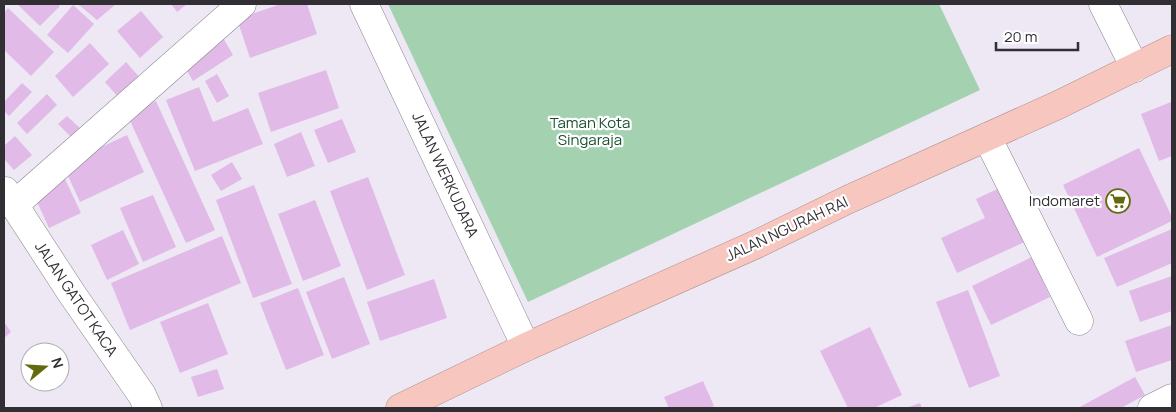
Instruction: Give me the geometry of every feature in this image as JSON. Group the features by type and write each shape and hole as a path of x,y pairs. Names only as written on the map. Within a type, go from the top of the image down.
{"highway":[{"name":"JALAN NGURAH RAI","path":"400,408 526,347 760,243 847,200 987,137 1172,49"}],"street":[{"path":"9,197 242,4"},
{"name":"JALAN WERKUDARA","path":"364,4 526,347"},
{"path":"1103,4 1135,68"},
{"path":"987,137 1079,321"},
{"name":"JALAN GATOT KACA","path":"9,197 72,294 142,396 148,408"}],"green space":[{"name":"Taman Kota Singaraja","path":"388,4 939,4 980,90 528,302"}],"building":[{"path":"17,4 57,4 60,6 40,26"},
{"path":"78,4 116,4 97,20"},
{"path":"171,4 187,4 177,12"},
{"path":"281,4 307,4 317,34 250,58 237,19"},
{"path":"73,5 94,24 68,53 47,35"},
{"path":"8,8 54,52 31,76 4,50 4,13"},
{"path":"141,11 163,37 140,58 117,31"},
{"path":"223,38 233,55 193,81 183,64"},
{"path":"90,43 109,64 73,97 55,76"},
{"path":"126,62 142,80 120,99 105,82"},
{"path":"326,70 339,108 271,132 258,93"},
{"path":"217,74 229,96 217,103 205,81"},
{"path":"22,83 32,92 9,116 4,111 4,102"},
{"path":"199,87 213,122 248,108 263,144 195,171 166,100"},
{"path":"47,94 57,105 27,134 17,123"},
{"path":"156,101 215,230 186,243 127,114"},
{"path":"1171,102 1172,156 1159,161 1141,114"},
{"path":"67,116 83,131 74,140 58,124"},
{"path":"342,119 356,152 328,163 314,130"},
{"path":"301,132 315,166 287,177 274,144"},
{"path":"127,135 144,172 80,202 63,165"},
{"path":"15,136 32,155 14,170 4,159 4,146"},
{"name":"Indomaret","path":"1139,148 1172,217 1172,221 1097,257 1063,185"},
{"path":"232,162 242,179 221,191 211,175"},
{"path":"368,177 405,275 367,290 330,191"},
{"path":"65,179 81,213 49,228 33,193"},
{"path":"254,185 292,284 253,298 216,200"},
{"path":"1006,185 1031,239 957,273 941,238 985,218 976,199"},
{"path":"153,195 176,247 143,262 120,208"},
{"path":"315,200 341,266 303,281 278,214"},
{"path":"1172,229 1172,263 1117,287 1104,258"},
{"path":"123,230 139,264 107,280 91,245"},
{"path":"222,236 241,283 130,330 111,283"},
{"path":"1032,257 1050,297 991,325 972,286"},
{"path":"1172,276 1172,311 1140,322 1129,291"},
{"path":"344,277 370,344 332,359 306,292"},
{"path":"434,279 447,318 380,341 367,302"},
{"path":"298,288 324,355 286,370 260,303"},
{"path":"968,290 1000,376 969,388 936,302"},
{"path":"208,303 228,354 180,373 160,322"},
{"path":"4,322 11,332 4,338"},
{"path":"1172,325 1172,360 1136,372 1125,341"},
{"path":"870,327 902,395 874,408 848,408 820,351"},
{"path":"217,369 224,389 198,397 191,377"},
{"path":"1135,377 1145,395 1121,408 1078,408"},
{"path":"703,381 714,406 709,408 669,408 664,397"},
{"path":"920,403 922,408 906,408"}],"place":[{"name":"Indomaret","path":"1118,201"}]}
